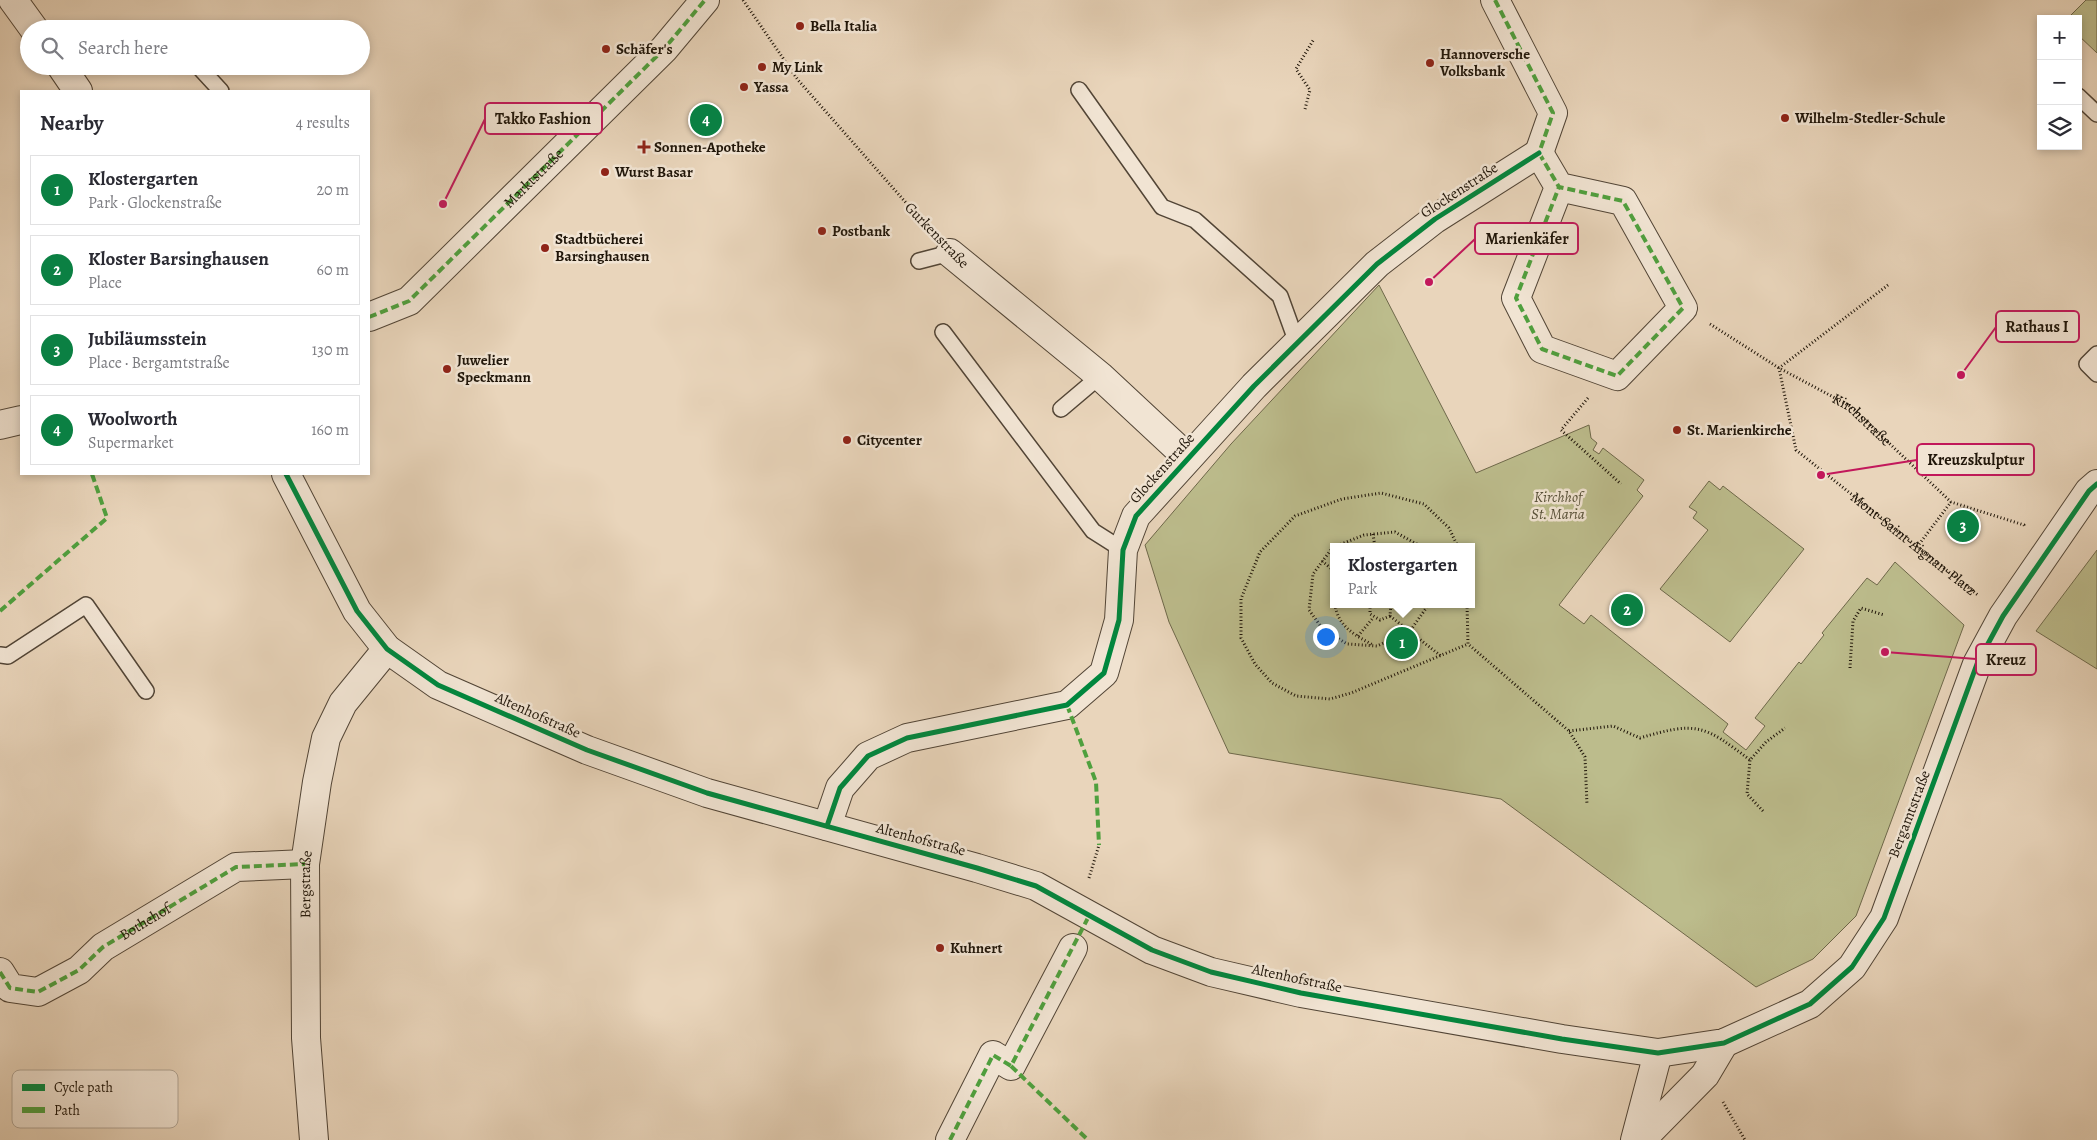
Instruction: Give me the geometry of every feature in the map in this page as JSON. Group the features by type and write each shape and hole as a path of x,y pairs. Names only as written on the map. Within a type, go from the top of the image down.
{"street":[{"path":"13,0 27,20"},
{"name":"Marktstraße","path":"370,317 409,301 664,49 705,0"},
{"path":"1495,0 1553,114 1539,153 1559,186 1623,201 1683,308 1617,376 1542,348 1516,298 1559,186"},
{"name":"Glockenstraße","path":"827,826 840,788 868,756 907,738 1066,705 1104,673 1119,620 1123,550 1136,516 1296,343 1384,258 1436,219 1539,153"},
{"name":"Gurkenstraße","path":"950,253 1100,376 1188,458"},
{"path":"0,425 20,420"},
{"name":"Altenhofstraße","path":"287,475 357,611 387,649 438,685 587,750 707,793 1036,886 1152,950 1211,972 1301,993 1562,1039 1658,1053"},
{"name":"Bergamtstraße","path":"1658,1053 1724,1043 1810,1004 1852,967 1884,918 1977,664 2003,616 2089,491 2097,484"},
{"name":"Bergstraße","path":"314,1140 306,1038 305,864 317,782 326,738 343,703 387,649"},
{"name":"Bothehof","path":"0,972 10,988 38,992 79,970 103,947 236,867 305,864"},
{"path":"950,1140 993,1055 1011,1066 1074,948"},
{"path":"1642,1140 1705,1075 1724,1043"},
{"path":"1635,1140 1658,1053"}],"lane":[{"path":"206,75 220,90"},
{"path":"1079,90 1162,207 1195,220 1280,296 1296,343"},
{"path":"2082,100 2097,114"},
{"path":"919,261 950,253"},
{"path":"943,332 1093,531 1123,550"},
{"path":"2097,354 2087,364 2097,374"},
{"path":"1061,409 1100,376"},
{"path":"0,655 8,656 86,604 146,691"}],"path":[{"path":"1305,109 1310,90 1296,69 1314,39"},
{"path":"1779,368 1888,285"},
{"path":"1610,373 1561,430 1621,484"},
{"path":"1456,543 1449,528 1424,504 1381,493 1342,499 1295,516 1260,552 1240,599 1241,638 1255,664 1272,683 1296,696 1330,699 1351,693 1468,644"},
{"path":"1917,547 1951,502"},
{"path":"1344,543 1364,535 1395,532 1415,543"},
{"path":"1373,534 1374,543"},
{"path":"1330,552 1313,574 1309,610 1322,628 1347,644 1374,646 1410,632 1426,608"},
{"path":"1322,561 1330,568"},
{"path":"1335,608 1336,615 1347,630 1374,646"},
{"path":"1369,608 1373,618 1380,620 1390,616"},
{"path":"1390,616 1391,608"},
{"path":"1467,608 1468,644 1569,731 1585,758 1587,804"},
{"path":"1850,668 1853,621 1861,608 1884,616"},
{"path":"1390,616 1442,656"},
{"path":"1358,636 1373,618"},
{"path":"1569,731 1613,726 1640,738 1668,729 1699,728 1719,737 1750,760"},
{"path":"1764,811 1747,794 1750,760 1766,742 1785,728"},
{"path":"1087,884 1099,845"},
{"path":"1705,1075 1721,1098 1745,1140"}],"green space":[{"path":"2086,0 2097,0 2097,53 2082,39 2082,15 2071,15"},
{"name":"Kirchhof St. Maria","path":"1379,285 1476,473 1589,425 1591,438 1597,443 1593,450 1599,454 1603,448 1644,480 1637,490 1643,496 1559,605 1584,624 1591,615 1728,724 1723,732 1746,750 1765,726 1755,718 1799,662 1801,664 1824,635 1822,633 1867,578 1877,585 1895,562 1964,625 1856,916 1813,959 1756,987 1501,799 1229,753 1169,622 1145,545 1231,444"},
{"path":"1709,481 1720,490 1723,486 1804,549 1730,642 1660,589 1708,530 1693,518 1697,512 1689,507"},
{"path":"2097,550 2097,669 2036,631"}],"marked path":[{"path":"370,317 409,301 664,49 705,0"},
{"path":"1495,0 1553,113 1539,153"},
{"path":"1539,153 1559,187 1623,201 1683,308 1617,376 1542,349 1516,298 1559,187"},
{"path":"0,611 107,518 92,475"},
{"path":"1067,705 1096,782 1099,845"},
{"path":"0,972 10,988 38,992 79,970 103,947 236,867 305,864"},
{"path":"950,1140 993,1055 1011,1066 1090,914"},
{"path":"1011,1066 1088,1140"}],"cycle path":[{"path":"827,826 840,788 868,756 907,738 1067,705 1104,673 1119,620 1123,550 1136,516 1254,386 1377,264 1435,219 1539,153"},
{"path":"287,475 357,611 387,649 438,685 587,750 707,793 1036,886 1152,950 1211,972 1301,993 1562,1039 1658,1053 1724,1043 1810,1004 1852,967 1884,918 1977,664 2003,616 2089,491 2097,484"}],"place":[{"name":"Bella Italia","path":"800,26"},
{"name":"Schäfer's","path":"606,49"},
{"name":"Hannoversche Volksbank","path":"1430,63"},
{"name":"My Link","path":"762,67"},
{"name":"Yassa","path":"744,87"},
{"name":"Wilhelm-Stedler-Schule","path":"1785,118"},
{"name":"Woolworth","path":"706,120"},
{"name":"Sonnen-Apotheke","path":"644,147"},
{"name":"Wurst Basar","path":"605,172"},
{"name":"Takko Fashion","path":"443,204"},
{"name":"Postbank","path":"822,231"},
{"name":"Stadtbücherei Barsinghausen","path":"545,248"},
{"name":"Marienkäfer","path":"1429,282"},
{"name":"Juwelier Speckmann","path":"447,369"},
{"name":"Rathaus I","path":"1961,375"},
{"name":"St. Marienkirche","path":"1677,430"},
{"name":"Citycenter","path":"847,440"},
{"name":"Kreuzskulptur","path":"1821,475"},
{"name":"Jubiläumsstein","path":"1963,526"},
{"name":"Kloster Barsinghausen","path":"1627,610"},
{"name":"Klostergarten","path":"1402,643"},
{"name":"Kreuz","path":"1885,652"},
{"name":"Kuhnert","path":"940,948"}]}
